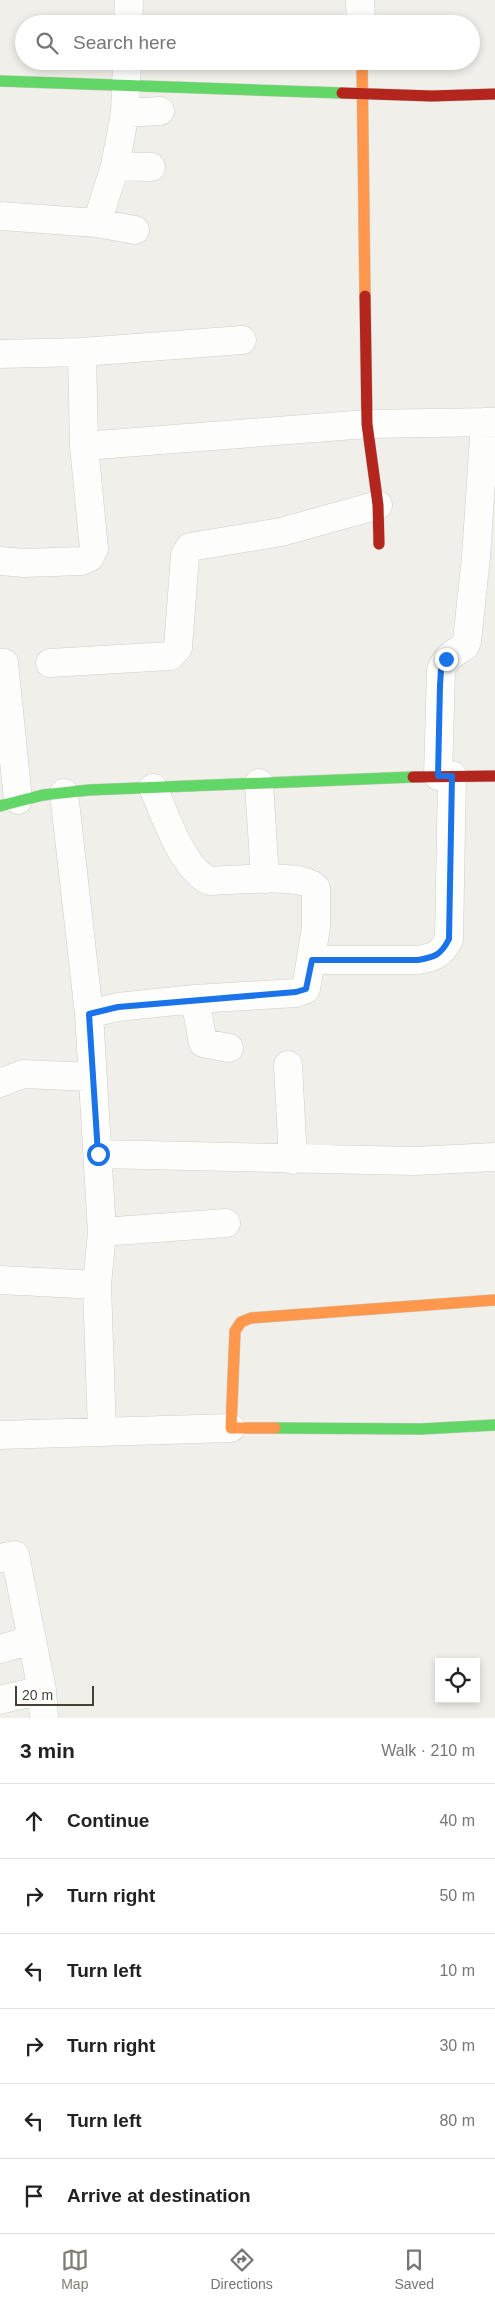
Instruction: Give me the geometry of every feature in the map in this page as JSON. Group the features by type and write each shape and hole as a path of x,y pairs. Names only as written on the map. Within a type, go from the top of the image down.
{"street":[{"path":"128,15 129,0"},
{"path":"360,0 361,15"},
{"path":"362,70 368,424 378,505 379,544"},
{"path":"0,81 126,87 432,96 495,94"},
{"path":"126,87 160,111"},
{"path":"97,223 115,166 126,87"},
{"path":"115,166 151,167"},
{"path":"0,216 97,223 134,230"},
{"path":"0,354 82,352 242,340"},
{"path":"0,561 82,561 89,558 94,549 84,446 82,352"},
{"path":"84,446 368,424 490,422 467,640 465,646 452,652 441,670 449,939 443,951 432,958 418,960 312,960"},
{"path":"50,663 170,656 178,648 187,549 193,546 281,532 378,505"},
{"path":"0,662 4,663 9,803 64,793 153,788 445,776 495,776"},
{"path":"259,783 265,879"},
{"path":"89,1014 118,1007 301,992 306,989 308,984 316,927 315,885 304,881 265,879 210,881 200,875 174,837 153,788"},
{"path":"64,793 89,1014 98,1154 102,1232 97,1285 102,1432"},
{"path":"195,1000 203,1043 229,1048"},
{"path":"288,1065 293,1160"},
{"path":"0,1083 23,1074 92,1077"},
{"path":"98,1154 293,1160 414,1161 495,1157"},
{"path":"102,1232 226,1222"},
{"path":"0,1280 97,1285"},
{"path":"231,1428 235,1331 243,1320 495,1300"},
{"path":"0,1435 231,1428 421,1429 495,1425"},
{"path":"0,1556 15,1555 42,1690 44,1718"},
{"path":"0,1649 31,1640"},
{"path":"0,1700 42,1690"}],"traffic: fast":[{"path":"0,81 342,93"},
{"path":"0,806 43,795 89,790 413,777"},
{"path":"275,1428 421,1429 495,1425"}],"traffic: slow":[{"path":"362,70 365,296"},
{"path":"275,1428 231,1428 235,1331 241,1322 251,1318 495,1300"}],"traffic: jam":[{"path":"342,93 432,96 495,94"},
{"path":"365,296 367,424 378,505 379,544"},
{"path":"413,777 495,776"}],"route":[{"path":"98,1154 89,1014 118,1007 301,992 306,989 308,984 312,960 418,960 432,958 443,951 449,939 452,776 438,776 441,670 446,659"}]}
